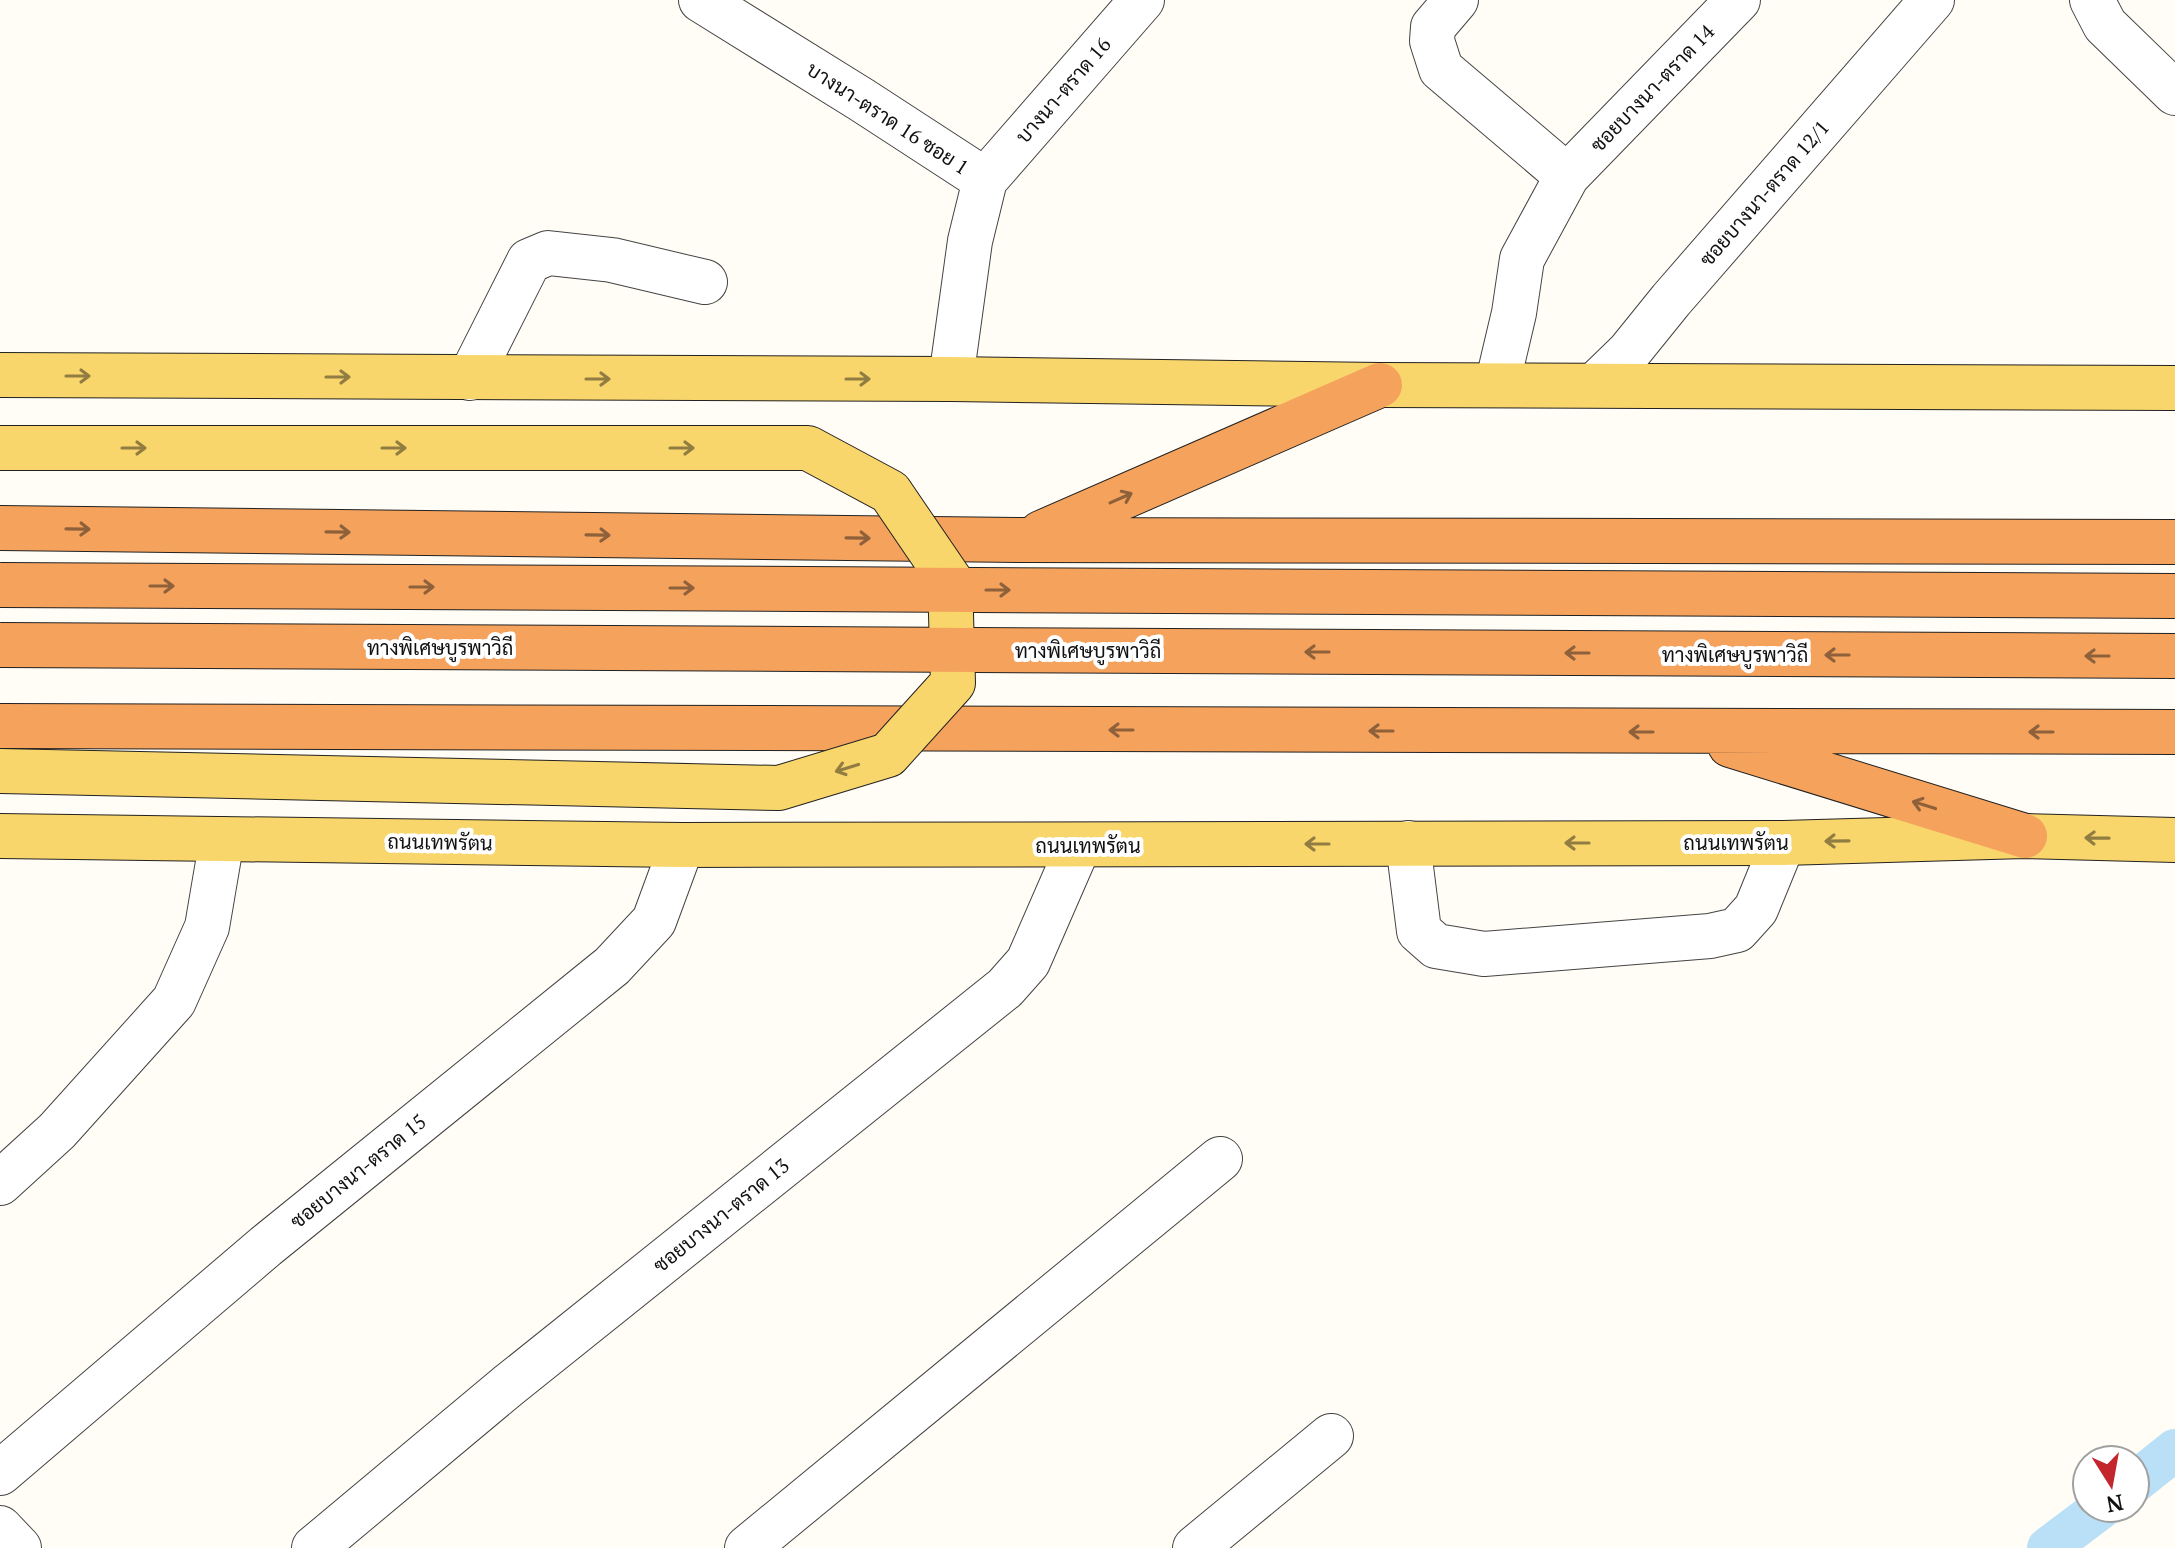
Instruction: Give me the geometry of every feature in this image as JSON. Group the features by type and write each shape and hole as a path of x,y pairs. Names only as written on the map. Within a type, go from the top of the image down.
{"highway":[{"path":"1024,540 1380,385"},
{"path":"0,528 1024,540 2175,542"},
{"path":"0,585 2175,596"},
{"name":"ทางพิเศษบูรพาวิถี","path":"0,645 2175,656"},
{"path":"0,726 2175,732"},
{"path":"1688,732 2025,836"}],"main road":[{"path":"0,375 2175,388"},
{"path":"0,448 808,448 890,492 950,580 953,683 888,755 779,788 0,771"},
{"name":"ถนนเทพรัตน","path":"0,836 682,845 1783,843 2025,836 2175,840"}],"street":[{"name":"บางนา-ตราด 16 ซอย 1","path":"701,0 746,12 862,100 985,180 970,241 951,379"},
{"name":"บางนา-ตราด 16","path":"985,180 1142,0"},
{"path":"1456,0 1433,27 1432,41 1441,69 1567,176"},
{"name":"ซอยบางนา-ตราด 14","path":"1497,385 1514,313 1522,259 1567,176 1738,0"},
{"name":"ซอยบางนา-ตราด 12/1","path":"1595,385 1629,352 1932,0"},
{"path":"2092,0 2105,25 2175,93"},
{"path":"470,378 529,261 537,256 548,253 612,260 705,282"},
{"path":"0,1183 57,1131 174,1001 207,927 222,839"},
{"path":"1408,843 1419,931 1436,946 1484,954 1710,936 1737,930 1756,909 1783,843"},
{"name":"ซอยบางนา-ตราด 15","path":"0,1473 266,1246 612,966 654,921 682,845"},
{"name":"ซอยบางนา-ตราด 13","path":"314,1548 509,1385 1005,988 1028,962 1079,845"},
{"path":"747,1548 1220,1159"},
{"path":"1195,1548 1331,1436"},
{"path":"0,1528 19,1548"}],"waterway":[{"path":"2151,1469 2175,1450"},
{"path":"2048,1548 2080,1524"}]}
